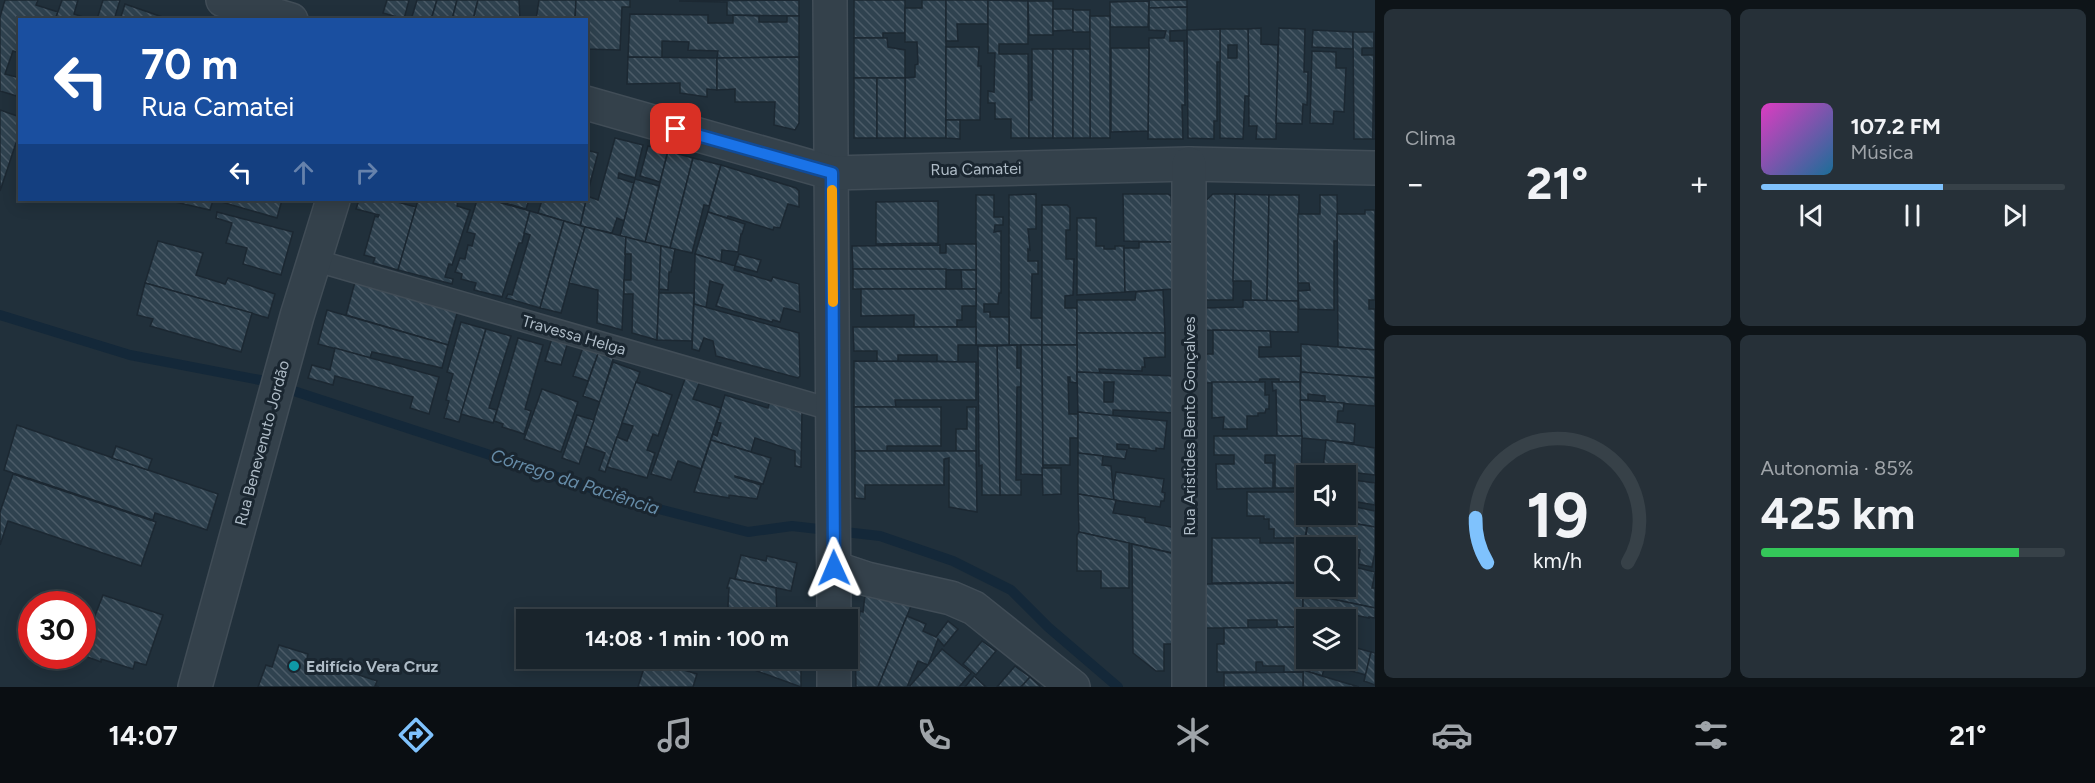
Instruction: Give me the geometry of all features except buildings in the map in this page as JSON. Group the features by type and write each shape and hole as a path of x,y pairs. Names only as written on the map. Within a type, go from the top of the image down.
{"street":[{"path":"223,0 284,18"},
{"path":"830,0 834,609"},
{"name":"Rua Camatei","path":"588,104 832,173 1189,164 1375,168"},
{"name":"Rua Aristides Bento Gonçalves","path":"1189,164 1189,687"},
{"name":"Rua Benevenuto Jordão","path":"195,687 284,362 333,201"},
{"path":"834,566 867,579 951,598 974,608 1073,687"},
{"path":"834,669 834,687"}],"lane":[{"name":"Travessa Helga","path":"314,260 833,410"}],"waterway":[{"name":"Córrego da Paciência","path":"0,315 130,355 260,380 643,505 748,532 792,526 880,536 953,561 1011,590 1048,627 1118,687"}],"slow traffic":[{"path":"832,190 833,302"}],"place":[{"name":"Edifício Vera Cruz","path":"294,666"}],"route":[{"path":"676,129 832,173 834,568"}]}
